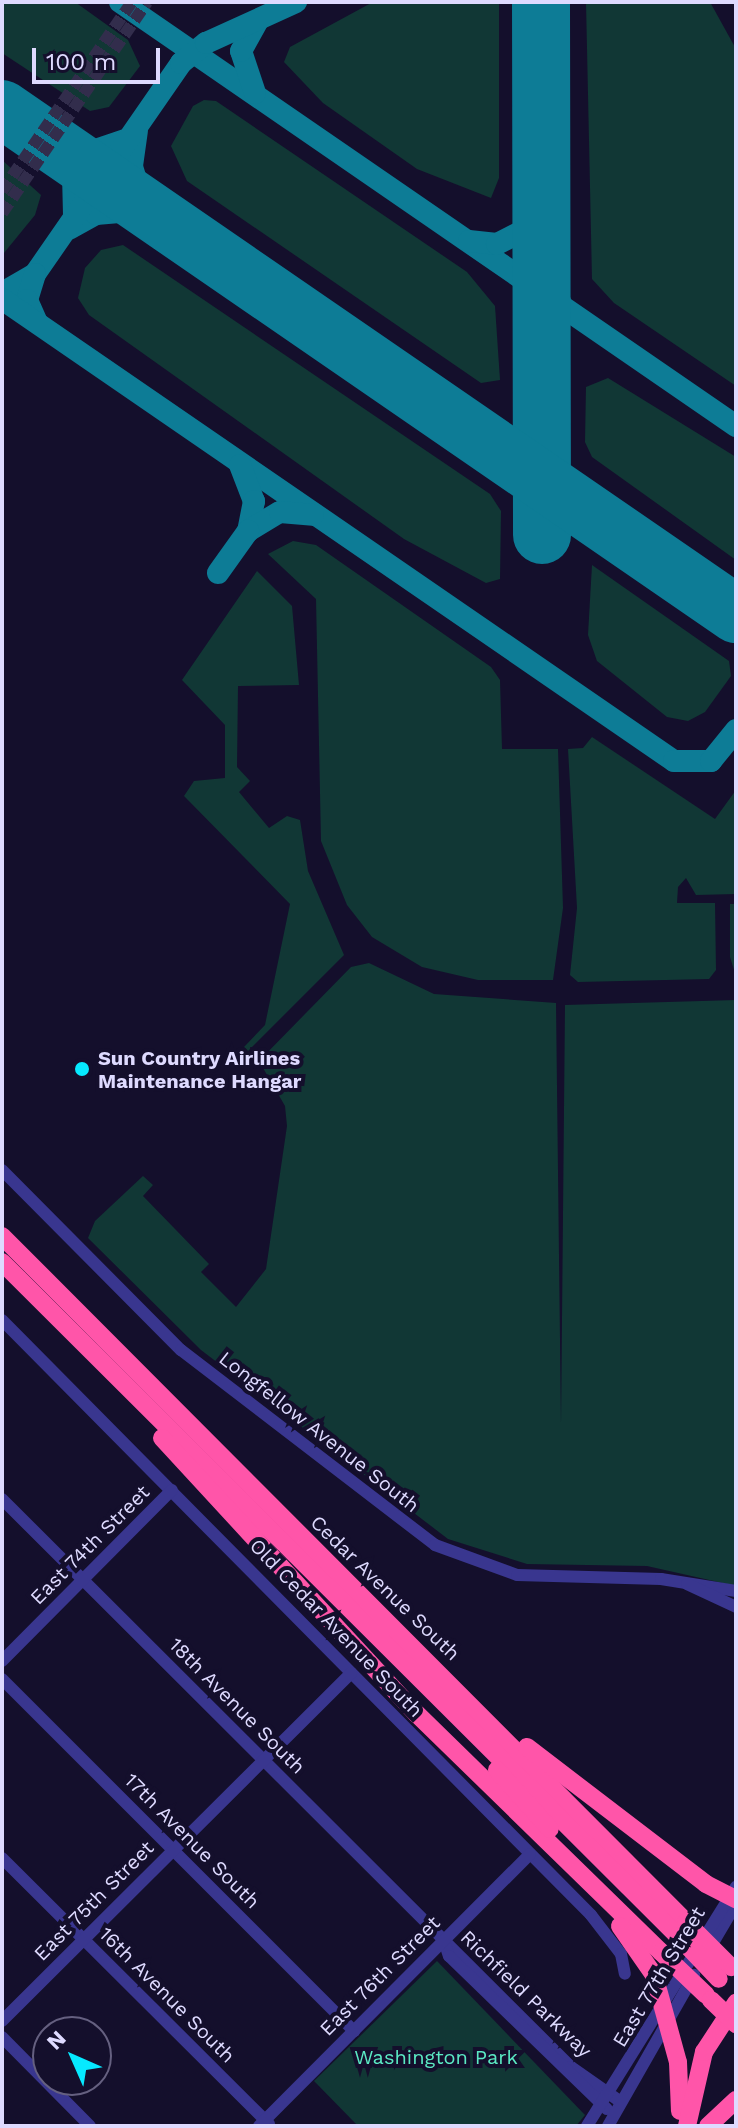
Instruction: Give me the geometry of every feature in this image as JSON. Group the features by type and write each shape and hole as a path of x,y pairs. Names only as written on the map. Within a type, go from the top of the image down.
{"highway":[{"name":"Cedar Avenue South","path":"2,1236 446,1678 673,1939"},
{"name":"Cedar Avenue South","path":"2,1262 393,1650 673,1939 723,1985"},
{"path":"129,1389 151,1426 284,1576 539,1835 654,1975 678,2062 681,2126"},
{"path":"446,1678 598,1807 706,1884 736,1901"},
{"path":"539,1835 673,1939 723,1985 736,2013"},
{"path":"723,1985 736,2024"},
{"path":"687,2126 704,2052 736,2003"},
{"path":"708,2126 736,2100"}],"street":[{"name":"Longfellow Avenue South","path":"2,1170 181,1350 435,1545 532,1577 680,1581 736,1591"},
{"name":"Old Cedar Avenue South","path":"2,1320 607,1934 625,1974"},
{"name":"East 74th Street","path":"2,1661 172,1490"},
{"name":"18th Avenue South","path":"2,1499 444,1941"},
{"name":"Longfellow Avenue South","path":"680,1581 736,1607"},
{"name":"East 75th Street","path":"2,2021 351,1673"},
{"name":"17th Avenue South","path":"2,1679 354,2031"},
{"name":"East 76th Street","path":"265,2124 530,1854"},
{"name":"16th Avenue South","path":"2,1858 265,2124"},
{"name":"East 77th Street","path":"587,2126 736,1887"},
{"name":"East 77th Street","path":"615,2114 736,1901"},
{"name":"Richfield Parkway","path":"444,1941 606,2100 615,2114"},
{"path":"2,2037 90,2126"}],"green space":[{"path":"2,2 75,2 128,40 140,66 109,107 90,111 2,53"},
{"path":"373,2 499,2 499,178 491,198 417,169 323,103 284,62 290,47"},
{"path":"586,2 710,2 736,49 736,386 614,303 592,279"},
{"path":"204,100 216,101 467,272 495,306 500,380 481,383 187,181 171,146 193,106"},
{"path":"2,160 41,195 35,215 4,253"},
{"path":"123,245 490,494 501,511 500,579 486,583 404,539 89,315 78,298 85,268 101,250"},
{"path":"608,378 736,457 736,560 592,457 585,442 586,387"},
{"path":"293,541 316,545 491,667 500,680 502,749 558,749 563,908 553,980 478,980 422,967 372,937 347,905 321,841 316,599 268,554"},
{"path":"592,565 729,661 731,676 705,712 688,721 667,717 597,661 588,635"},
{"path":"257,571 292,606 299,685 238,686 237,767 250,781 239,792 269,828 287,816 300,820 308,871 344,955 248,1051 244,1047 265,1025 290,904 184,796 194,781 225,778 225,725 182,680"},
{"path":"592,737 715,819 736,790 736,894 696,895 686,878 678,887 677,903 715,903 716,970 709,979 578,982 570,975 577,908 568,749 583,748"},
{"path":"730,904 736,904 736,976 730,957"},
{"path":"369,963 434,994 556,1003 561,1424 565,1005 736,1000 736,1586 647,1566 527,1564 448,1539 201,1350 88,1238 95,1221 143,1176 153,1185 143,1196 209,1264 201,1272 236,1307 266,1269 287,1126 285,1106 259,1061 351,967"},
{"name":"Washington Park","path":"437,1961 585,2115 576,2126 358,2126 314,2081"}],"taxiway":[{"path":"120,2 736,426"},
{"path":"35,274 181,63 206,43 296,2"},
{"path":"255,93 241,51 258,20"},
{"path":"69,229 96,214 134,211 191,240 141,196 132,166 137,131"},
{"path":"74,215 73,174 44,138 81,155 125,140"},
{"path":"469,241 497,244 525,230 537,209 541,174"},
{"path":"541,223 544,267 560,301"},
{"path":"2,293 35,274 27,300 37,322"},
{"path":"2,299 674,761 711,761 736,730"},
{"path":"240,465 254,501 248,531 280,512 313,515"},
{"path":"218,573 248,531"},
{"path":"736,613 723,605 736,617"}],"runway":[{"path":"541,2 542,535"},
{"path":"2,109 736,614"}],"tunnel":[{"path":"2,191 132,2"},
{"path":"2,213 147,2"}],"place":[{"name":"Sun Country Airlines Maintenance Hangar","path":"82,1069"}]}
